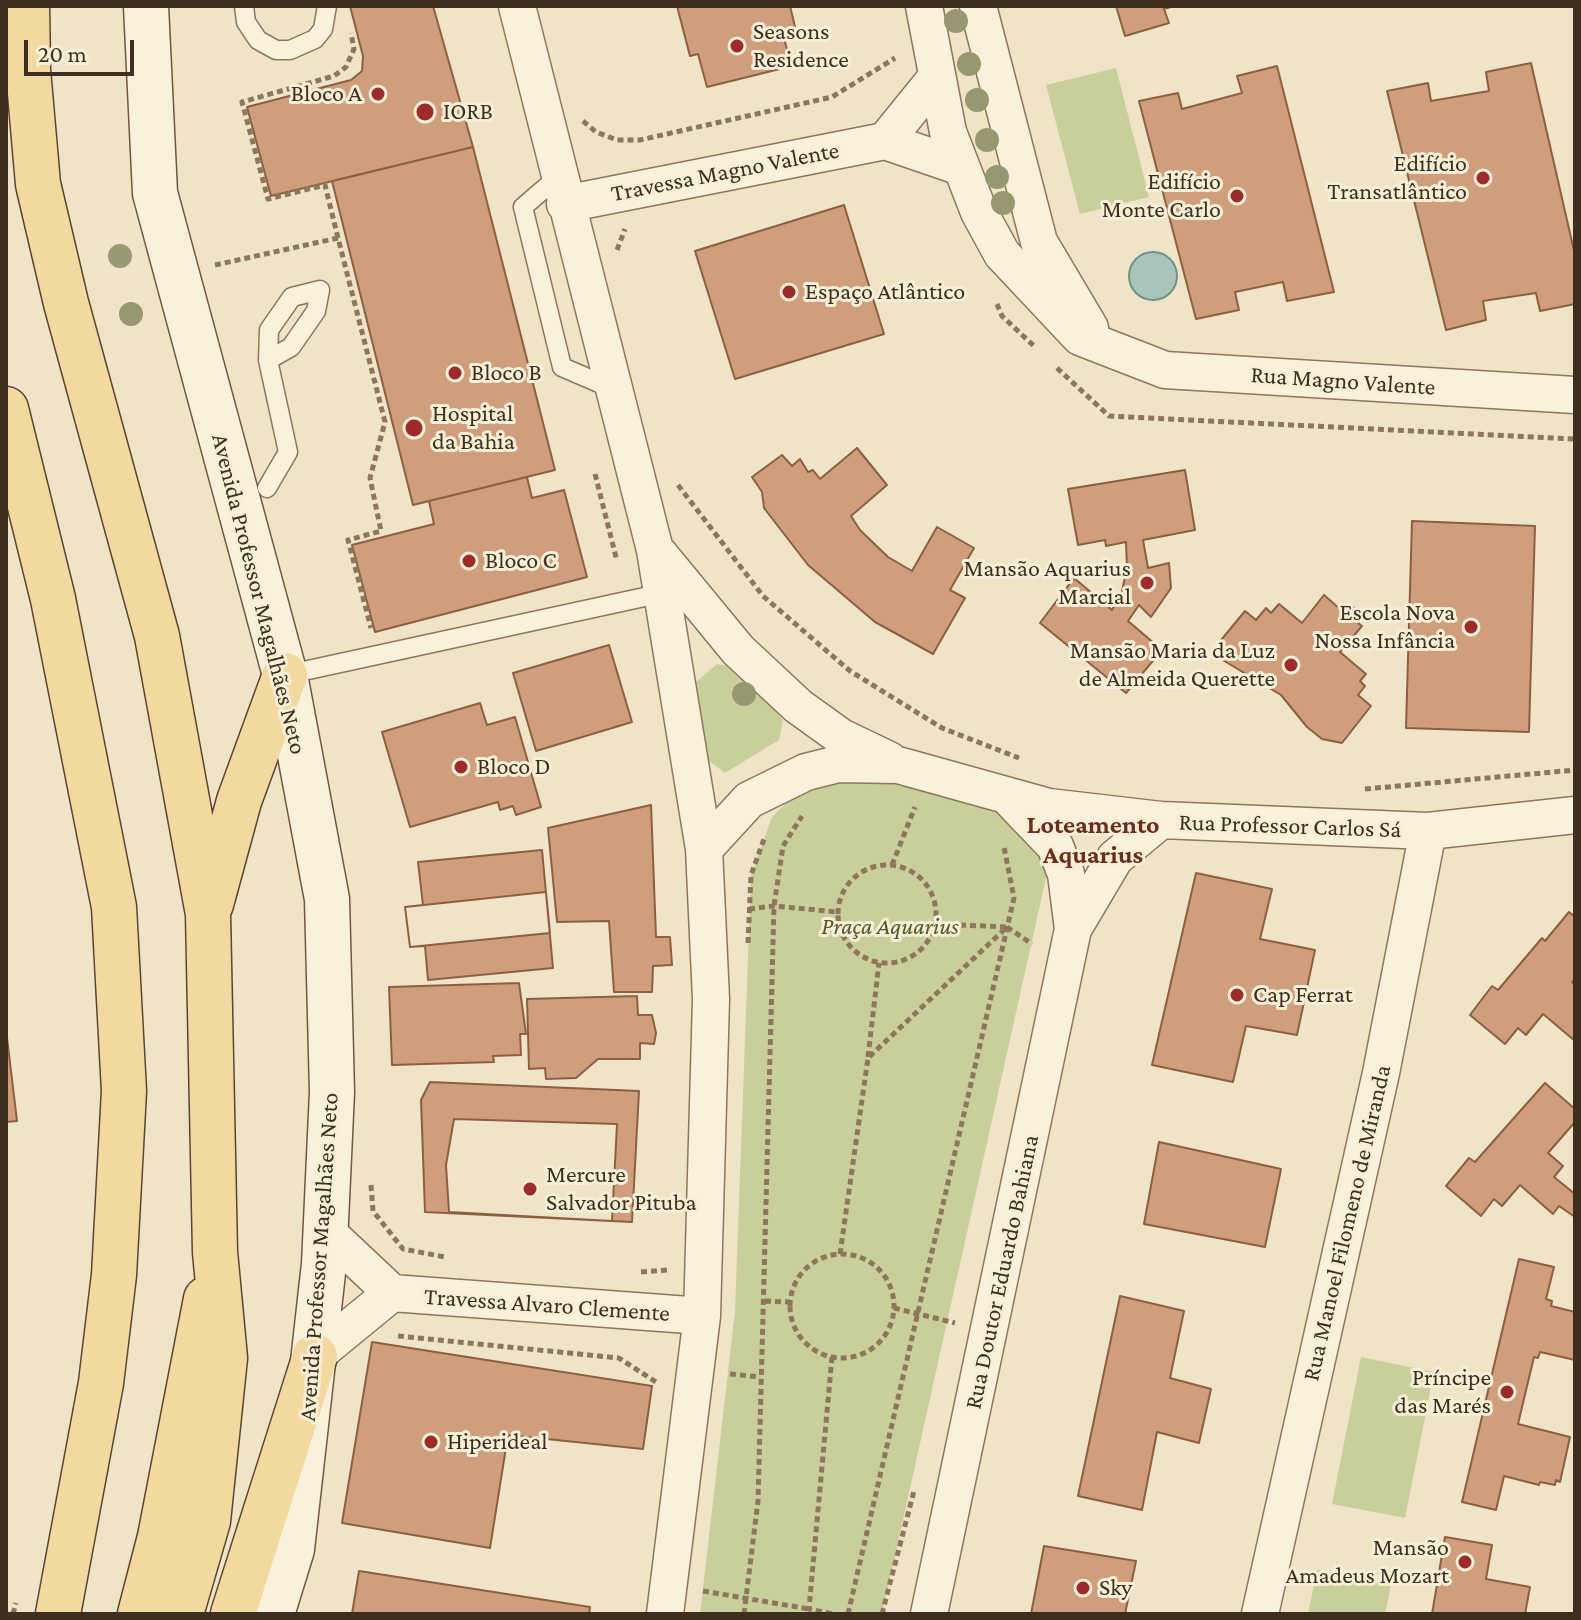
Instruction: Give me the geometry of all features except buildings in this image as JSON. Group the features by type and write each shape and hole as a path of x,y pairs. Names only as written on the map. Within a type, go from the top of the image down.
{"main road":[{"path":"27,6 28,70 38,184 66,303 157,636 208,914 215,1252 225,1358 208,1521 181,1614"},
{"name":"Avenida Professor Magalhães Neto","path":"146,6 155,193 285,675 327,899 332,1092 325,1230 315,1356 292,1549 272,1614"},
{"path":"7,413 53,599 114,907 124,1091 114,1275 101,1383 58,1614"},
{"path":"208,914 239,801 285,675"},
{"path":"140,1614 160,1537 215,1252"},
{"path":"233,1614 315,1356"}],"street":[{"path":"517,6 655,550 738,650 808,714 841,737 898,765"},
{"name":"Rua Magno Valente","path":"924,6 936,78 958,166 1002,254 1080,337 1165,370 1575,395"},
{"name":"Rua Magno Valente","path":"978,6 1039,242 1090,328 1115,350"},
{"path":"936,78 885,141 958,166"},
{"name":"Travessa Magno Valente","path":"562,191 885,141"},
{"path":"655,550 646,596 673,655 704,849 711,999 702,1316 665,1614"},
{"path":"673,655 705,646 738,650"},
{"name":"Rua Professor Carlos Sá","path":"704,849 749,800 774,785 838,764 898,765 1010,799 1086,813 1161,820 1428,831 1575,815"},
{"name":"Rua Doutor Eduardo Bahiana","path":"1010,799 1055,846 1066,874 1073,929"},
{"name":"Rua Doutor Eduardo Bahiana","path":"929,1614 1073,929 1115,858 1161,820"},
{"name":"Rua Manoel Filomeno de Miranda","path":"1260,1614 1381,1073 1428,831"},
{"name":"Travessa Alvaro Clemente","path":"325,1230 392,1293 702,1316"},
{"name":"Travessa Alvaro Clemente","path":"315,1356 392,1293"}],"lane":[{"path":"244,6 246,22 258,40 276,50 290,50 315,39 323,29 327,6"},
{"path":"1002,254 1024,259 1039,242"},
{"path":"267,488 288,452 268,360 269,330 292,297 320,290 316,311 291,347 268,360"},
{"path":"285,675 646,596"}],"path":[{"path":"348,19 354,49 346,67 334,76 242,102 268,199 325,185 385,422 370,478 381,531 348,540 378,653"},
{"path":"579,117 596,132 617,140 640,140 832,97 895,60 893,46"},
{"path":"616,255 628,223"},
{"path":"210,266 338,238"},
{"path":"996,302 1002,316 1045,356"},
{"path":"1055,366 1109,416 1575,439"},
{"path":"591,459 646,596"},
{"path":"676,483 763,596 850,671 942,728 1029,762"},
{"path":"1360,789 1575,770"},
{"path":"892,865 919,798"},
{"path":"901,804 929,811"},
{"path":"744,1614 758,1501 774,906 783,846 804,812 812,808"},
{"path":"848,1614 1014,898 1002,840"},
{"path":"892,865 908,870 927,886 936,908 936,924 922,950 895,963 879,963 865,958 844,939 838,912 841,896 849,883 876,866 892,865"},
{"path":"749,909 774,906 838,912"},
{"path":"936,924 1007,927 1032,944"},
{"path":"868,1058 1007,927"},
{"path":"1029,959 1035,934"},
{"path":"840,1254 879,963"},
{"path":"371,1181 373,1211 403,1249 449,1258"},
{"path":"840,1254 872,1264 888,1283 894,1308 890,1325 881,1340 867,1352 850,1357 832,1357 806,1343 796,1331 790,1302 801,1274 812,1263 840,1254"},
{"path":"636,1273 668,1270 670,1256"},
{"path":"765,1301 790,1302"},
{"path":"894,1308 971,1325"},
{"path":"952,1338 959,1309"},
{"path":"391,1335 619,1358 664,1387"},
{"path":"809,1609 832,1357"},
{"path":"882,1614 916,1484"},
{"path":"13,1614 20,1587"},
{"path":"702,1591 833,1614"}],"green space":[{"path":"1116,68 1149,197 1080,214 1046,85"},
{"path":"717,664 737,668 783,720 779,740 725,773 702,756 690,687"},
{"name":"Praça Aquarius","path":"843,776 923,788 1020,814 1050,860 882,1614 700,1614 735,1311 751,875 772,817 800,790"},
{"path":"1361,1357 1434,1372 1405,1518 1332,1504"},
{"path":"1317,1570 1391,1585 1385,1614 1308,1614"}],"water":[{"path":"1153,252 1170,259 1177,276 1170,293 1153,300 1136,293 1129,276 1136,259"}],"place":[{"name":"Seasons Residence","path":"737,46"},
{"name":"Bloco A","path":"378,94"},
{"name":"IORB","path":"425,112"},
{"name":"Edifício Transatlântico","path":"1483,178"},
{"name":"Edifício Monte Carlo","path":"1237,196"},
{"name":"Espaço Atlântico","path":"789,292"},
{"name":"Bloco B","path":"455,373"},
{"name":"Hospital da Bahia","path":"414,428"},
{"name":"Bloco C","path":"469,561"},
{"name":"Mansão Aquarius Marcial","path":"1147,583"},
{"name":"Escola Nova Nossa Infância","path":"1471,627"},
{"name":"Mansão Maria da Luz de Almeida Querette","path":"1291,665"},
{"name":"Bloco D","path":"461,767"},
{"name":"Cap Ferrat","path":"1237,995"},
{"name":"Mercure Salvador Pituba","path":"530,1189"},
{"name":"Príncipe das Marés","path":"1507,1392"},
{"name":"Hiperideal","path":"431,1442"},
{"name":"Mansão Amadeus Mozart","path":"1465,1562"},
{"name":"Sky","path":"1083,1588"}],"district":[{"name":"Loteamento Aquarius","path":"1093,840"}]}
